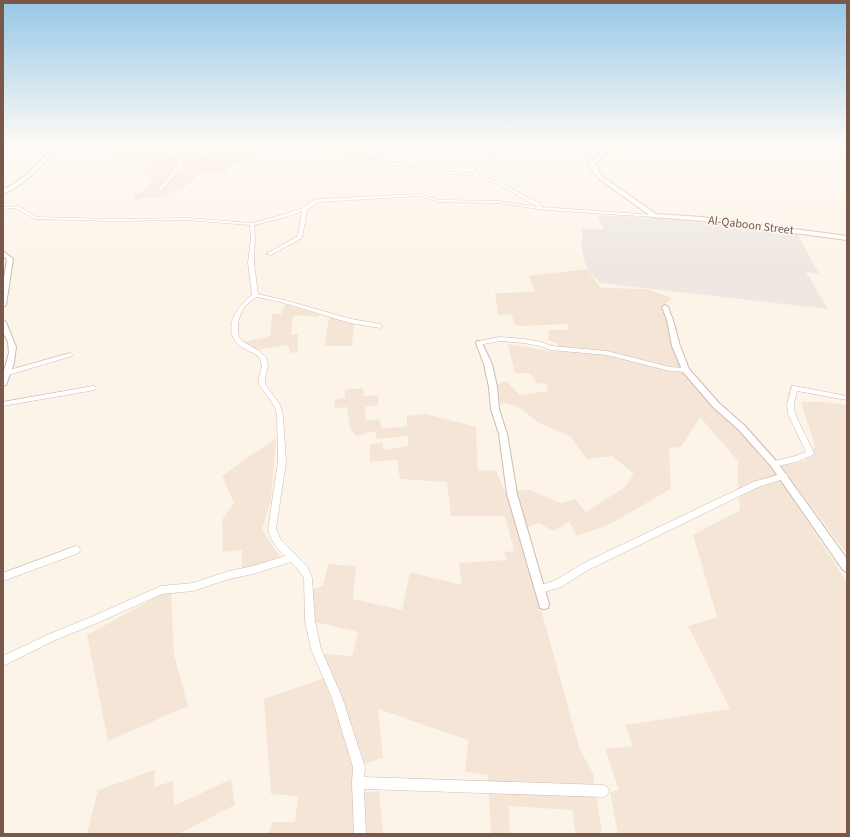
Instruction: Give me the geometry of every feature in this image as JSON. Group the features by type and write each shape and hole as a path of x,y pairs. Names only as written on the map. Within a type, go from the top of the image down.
{"main road":[{"path":"609,184 654,216"},
{"name":"Al-Qaboon Street","path":"654,216 733,223 847,238"}],"street":[{"path":"3,193 17,184"},
{"path":"160,190 165,184"},
{"path":"501,184 545,209"},
{"path":"3,189 9,188"},
{"path":"3,208 16,207 35,218 113,220 187,219 252,224 305,209 316,201 320,200 419,195 440,201 499,202 545,209 654,216"},
{"path":"269,254 300,237 305,209"},
{"path":"252,224 251,263 255,295"},
{"path":"3,254 10,259 3,305"},
{"path":"255,295 282,301 350,321 380,326"},
{"path":"255,295 237,312 235,316 235,332 241,344 262,355 266,364 261,380 262,384 278,407 280,415 282,462 272,529 276,540 306,572 308,578 310,622 316,649 337,697 360,767 358,783 360,834"},
{"path":"665,307 670,320 676,346 686,370 716,405 742,428 784,476 847,567"},
{"path":"3,322 4,329 11,344 10,365 3,383"},
{"path":"544,604 541,589 512,494 502,434 495,409 493,386 488,364 479,343 500,339 524,341 542,344 552,348 607,353 670,369 686,370"},
{"path":"8,373 70,355"},
{"path":"3,404 93,388"},
{"path":"774,464 796,459 810,453 791,411 791,401 794,396 794,388 847,398"},
{"path":"541,589 558,584 585,567 691,517 756,484 784,476"},
{"path":"3,577 76,550"},
{"path":"3,661 50,638 160,590 193,587 229,575 253,570 292,558"},
{"path":"358,783 603,791"}],"shaded area":[{"path":"149,184 189,184 164,196 136,200 133,197 147,188"},
{"path":"597,215 651,218 797,233 819,274 806,272 828,309 600,283 587,269 581,245 583,237 581,229 604,229"},
{"path":"587,269 601,288 647,289 672,298 663,306 670,340 681,368 744,434 761,457 774,470 847,582 847,834 618,834 610,792 619,790 605,749 633,746 625,725 730,709 688,626 717,617 693,535 740,510 738,461 700,417 681,447 669,448 671,489 610,524 577,536 569,522 553,531 539,523 527,527 523,516 527,559 580,750 593,773 602,834 576,834 572,810 509,806 510,834 491,834 488,775 465,772 468,740 378,709 383,758 364,764 322,654 352,656 358,632 315,622 312,590 323,586 328,564 356,566 353,599 402,610 410,572 462,585 459,563 507,560 504,552 514,551 505,516 451,516 447,482 400,479 397,460 370,462 370,445 382,442 384,450 408,446 408,436 377,439 375,431 357,436 350,429 347,407 335,408 334,400 345,398 345,390 363,388 364,396 378,395 378,405 365,407 366,420 379,419 382,429 407,426 407,416 426,414 476,427 478,471 496,470 504,491 530,490 561,503 575,499 586,512 625,487 634,474 612,456 587,459 570,436 541,424 517,406 500,403 498,384 506,381 520,395 548,391 546,384 536,383 530,373 515,373 508,344 556,352 558,344 548,340 549,330 569,330 568,324 522,326 514,324 512,314 498,315 495,293 535,292 529,276"},
{"path":"285,304 320,315 319,317 293,315 291,335 298,334 298,352 290,353 288,345 258,350 242,342 270,336 272,314 281,314"},
{"path":"329,317 354,324 352,346 325,346"},
{"path":"801,402 826,402 847,405 847,554 781,466 805,461 815,446"},
{"path":"276,438 271,500 262,529 282,560 242,571 242,550 223,552 222,520 234,503 222,476"},
{"path":"171,589 174,655 188,706 108,741 87,635"},
{"path":"324,678 353,760 353,793 379,791 383,834 268,834 273,822 295,822 298,796 271,794 264,699"},
{"path":"155,770 154,787 173,781 174,806 231,779 235,805 178,834 87,834 98,790"}]}
